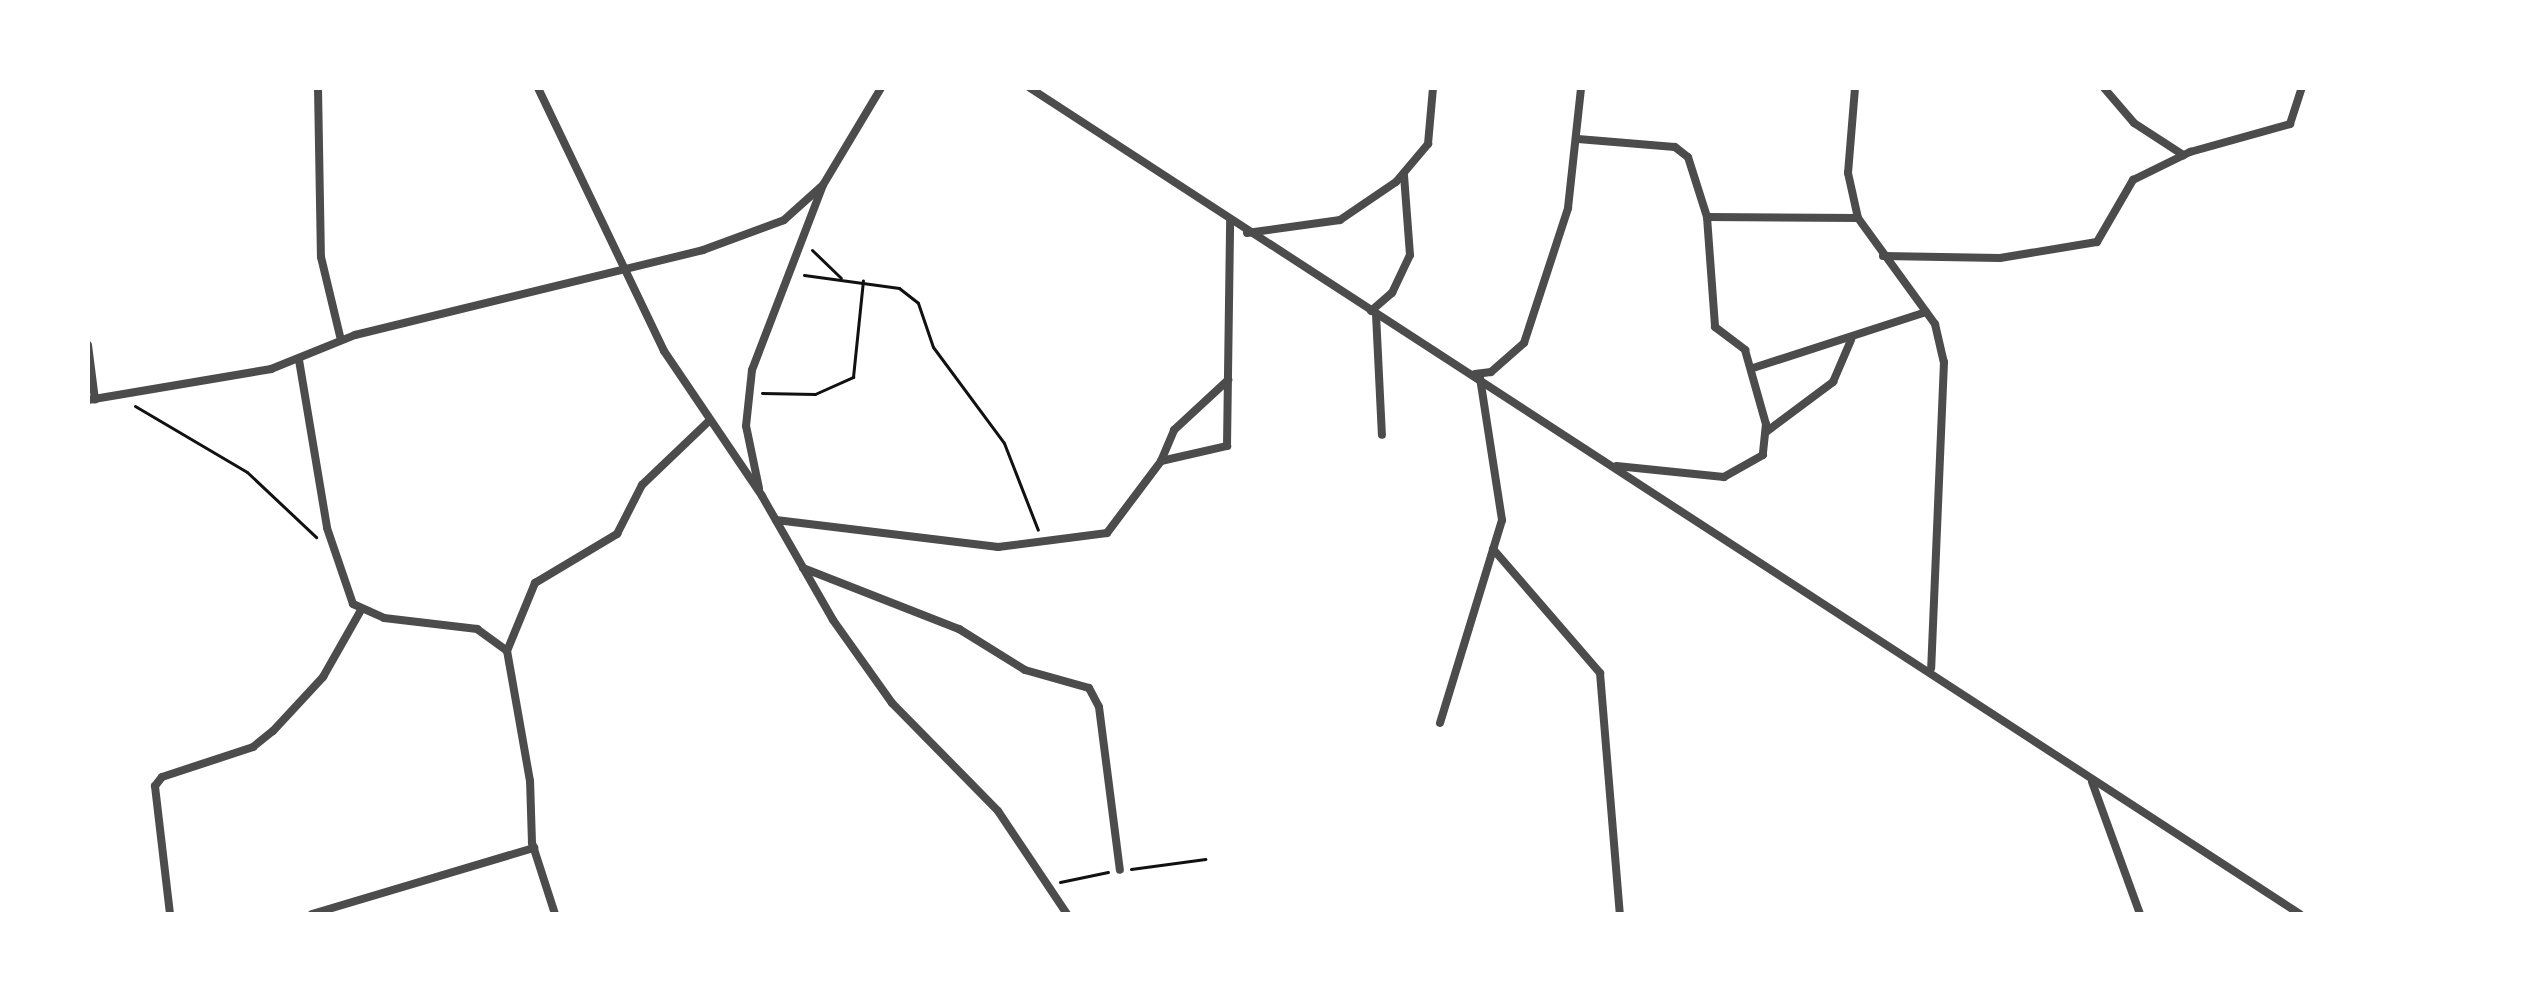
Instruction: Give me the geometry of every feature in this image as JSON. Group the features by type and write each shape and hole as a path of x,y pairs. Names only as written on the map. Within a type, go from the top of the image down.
{"street":[{"path":"318,88 320,245 341,340"},
{"path":"539,88 625,271 708,422 762,496 863,667 998,811 1067,914"},
{"path":"762,496 746,426 750,391 784,271 823,185 881,88"},
{"path":"1030,88 1247,233 1477,376 1931,668 2092,781 2300,914"},
{"path":"1247,233 1340,220 1404,175 1420,161 1435,126 1433,88"},
{"path":"1477,376 1491,372 1524,343 1568,208 1578,139 1581,88"},
{"path":"1855,88 1848,173 1858,218 1926,312 1944,362 1931,668"},
{"path":"2104,88 2134,123 2183,155"},
{"path":"1883,256 2000,258 2097,242 2119,193 2183,155 2290,124 2302,88"},
{"path":"1578,139 1675,147 1688,157 1707,217 1715,327 1745,350 1753,368 1766,432 1763,455 1724,477 1611,464"},
{"path":"1382,435 1373,312 1392,293 1410,255 1404,175"},
{"path":"88,345 92,400 299,360 341,340 625,271 784,220 823,185"},
{"path":"1707,217 1858,218"},
{"path":"1161,461 1227,446 1230,221"},
{"path":"1753,368 1851,340 1926,312"},
{"path":"1766,432 1833,382 1851,340"},
{"path":"299,360 336,556 361,610"},
{"path":"1440,723 1493,549 1503,504 1477,376"},
{"path":"776,520 998,547 1041,539 1107,533 1161,461 1174,430 1228,380"},
{"path":"555,914 534,848 507,651 535,583 617,534 642,485 708,422"},
{"path":"1493,549 1600,673 1620,914"},
{"path":"802,568 959,629 1025,670 1089,688 1099,707 1120,870"},
{"path":"361,610 477,629 507,651"},
{"path":"170,914 155,786 162,777 253,747 273,731 323,677 361,610"},
{"path":"2092,781 2140,914"},
{"path":"312,914 534,848"}],"path":[{"path":"801,234 842,278"},
{"path":"784,271 899,288 918,303 933,347 1004,443 1041,539"},
{"path":"750,391 795,397 846,384 856,365 863,281"},
{"path":"120,397 247,472 336,556"}]}
